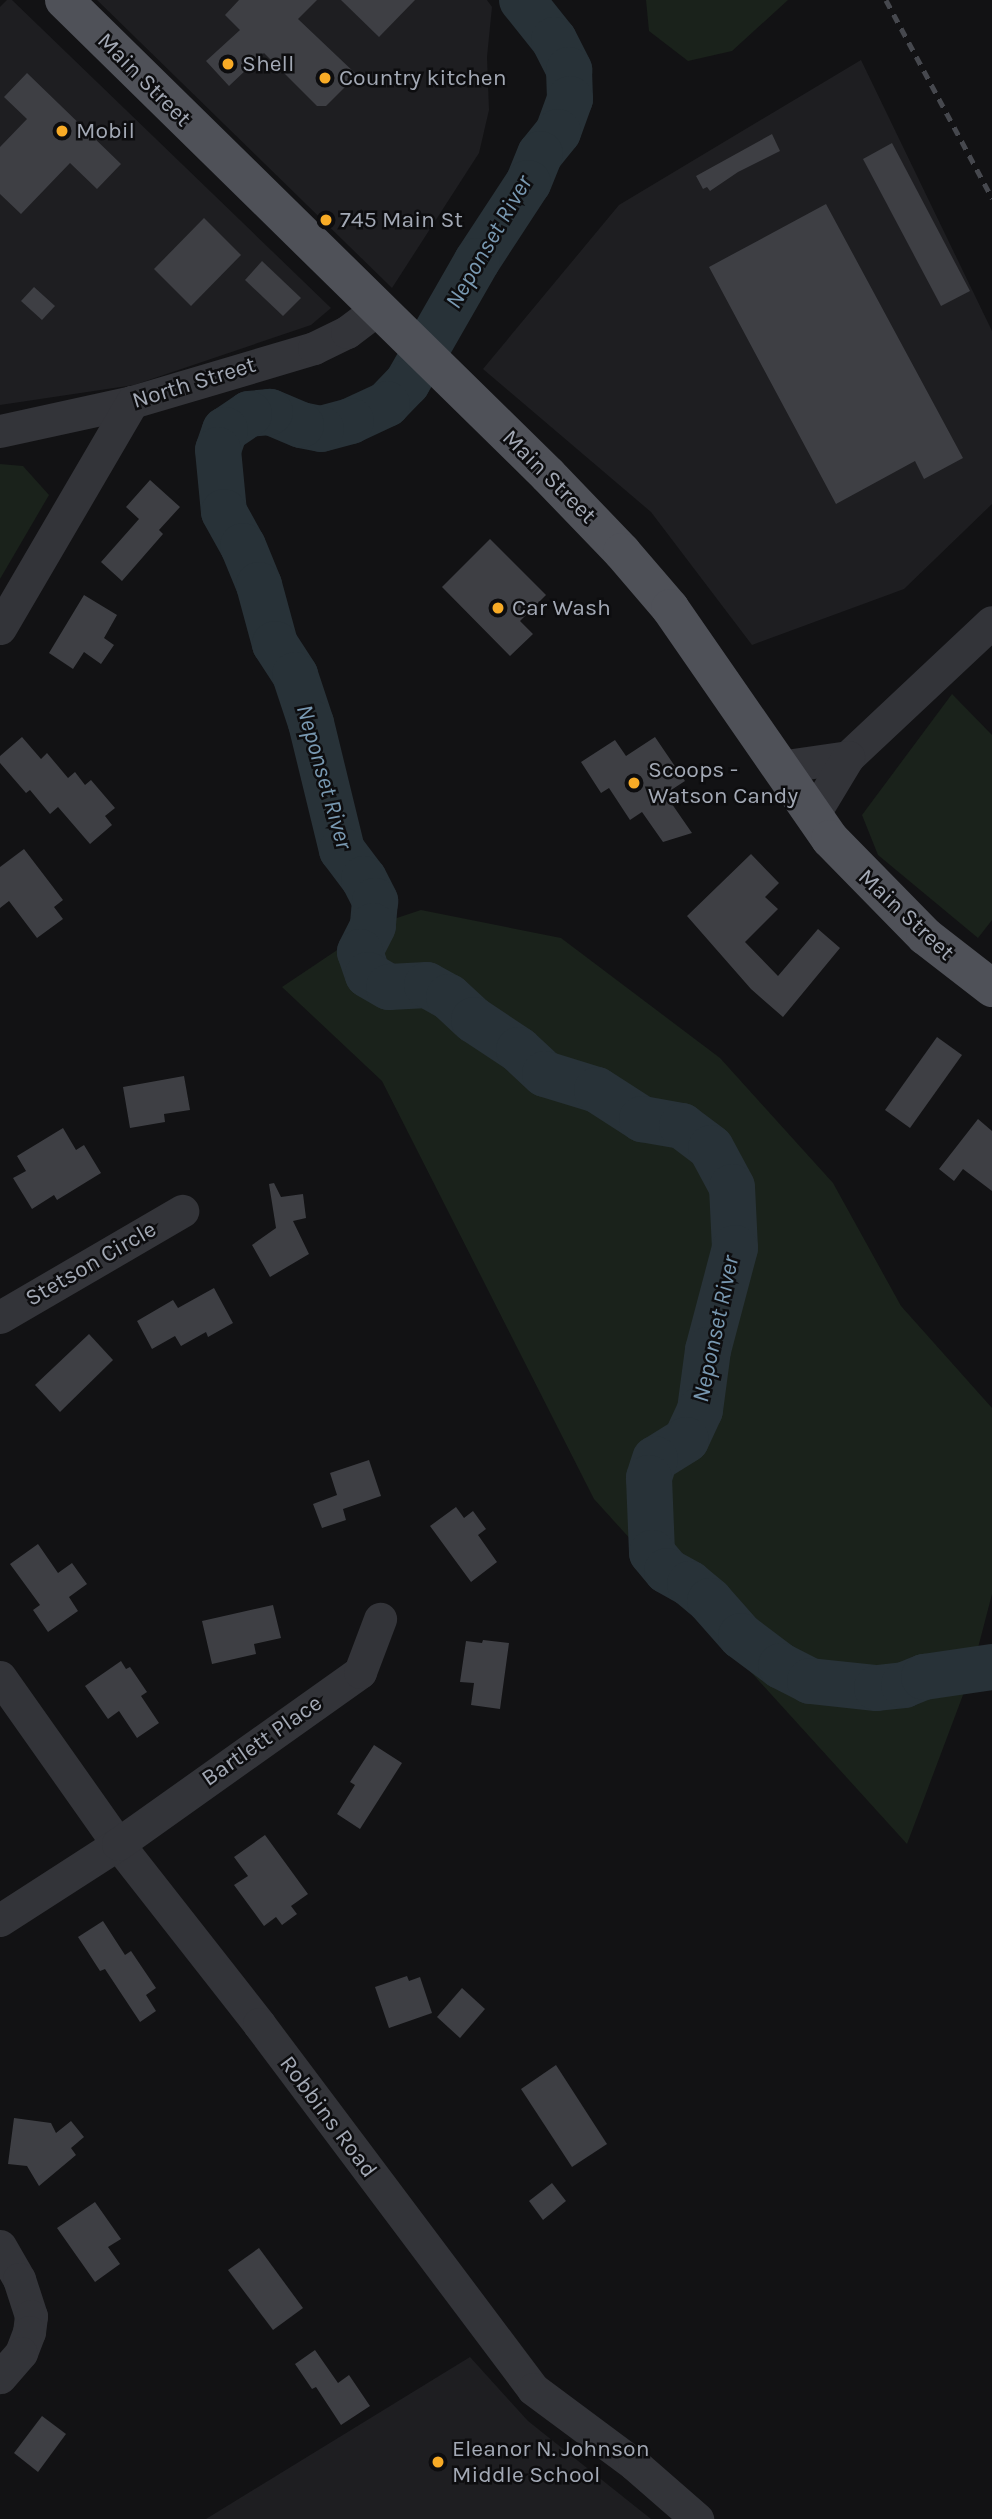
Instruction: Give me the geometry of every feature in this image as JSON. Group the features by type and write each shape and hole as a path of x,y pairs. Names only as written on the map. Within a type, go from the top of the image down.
{"main road":[{"name":"Main Street","path":"64,0 548,475 630,560 675,615 813,815 882,895 925,936 992,988"}],"street":[{"name":"North Street","path":"0,431 132,402 314,348 346,332 377,309"},
{"path":"0,628 132,402"},
{"path":"813,815 848,757 992,622"},
{"path":"779,767 848,757"},
{"name":"Stetson Circle","path":"0,1317 182,1211"},
{"name":"Bartlett Place","path":"0,1920 118,1844 360,1672 380,1619"},
{"name":"Robbins Road","path":"0,1676 118,1844 259,2024 533,2389 634,2464 697,2519"},
{"path":"0,2246 19,2279 31,2315 29,2332 21,2353 0,2377"}],"shaded area":[{"path":"7,0 12,0 331,308 311,325 134,385 0,405 0,7"},
{"path":"97,0 487,0 492,7 487,57 489,110 479,153 392,288"},
{"path":"646,0 788,0 732,51 688,61 649,31"},
{"path":"861,60 992,331 992,504 904,589 752,645 651,512 483,369 619,205"},
{"path":"0,464 23,466 49,495 0,579"},
{"path":"952,694 992,735 992,920 978,938 878,855 862,815"},
{"path":"421,910 561,938 720,1058 833,1183 901,1306 992,1408 992,1594 972,1671 907,1844 594,1499 382,1081 282,987 373,926"},
{"name":"Eleanor N. Johnson Middle School","path":"470,2357 528,2421 651,2519 206,2519"}],"building":[{"path":"239,0 317,0 298,19 357,75 326,106 317,106 264,53 229,86 206,61 240,30 225,15"},
{"path":"341,0 415,0 379,37"},
{"path":"27,73 121,164 97,189 70,163 21,214 0,194 0,147 27,119 4,97"},
{"path":"772,134 780,151 738,172 710,191 707,187 703,189 696,176"},
{"path":"892,143 970,291 941,306 863,159"},
{"path":"826,204 963,458 924,479 915,461 836,504 709,267"},
{"path":"204,218 241,255 191,306 154,269"},
{"path":"262,261 301,298 283,316 245,280"},
{"path":"34,287 55,306 42,320 21,301"},
{"path":"150,480 180,507 159,530 163,534 122,581 101,562 139,519 126,507"},
{"name":"Car Wash","path":"490,539 546,595 520,621 533,634 510,656 442,587"},
{"path":"84,595 117,615 104,638 114,645 101,664 84,652 73,669 49,653"},
{"path":"22,737 41,759 47,753 68,778 75,772 85,785 91,780 115,808 105,816 112,825 90,844 58,807 50,814 30,790 26,793 0,763 0,756"},
{"path":"655,737 685,781 665,794 692,833 663,842 642,812 630,820 609,788 601,793 581,762 615,740 626,756"},
{"path":"24,849 63,900 54,907 63,919 37,938 9,901 0,908 0,867"},
{"path":"751,854 779,883 765,897 778,909 745,942 778,976 818,929 840,948 783,1017 751,989 687,916"},
{"path":"937,1037 962,1055 910,1128 885,1110"},
{"path":"184,1076 190,1110 164,1114 165,1122 130,1128 123,1087"},
{"path":"978,1119 992,1131 992,1191 963,1169 954,1181 939,1169"},
{"path":"63,1128 76,1150 84,1145 101,1173 57,1200 54,1195 32,1209 13,1178 26,1171 17,1156"},
{"path":"274,1183 281,1197 303,1194 306,1218 293,1221 309,1254 270,1277 252,1245 276,1228 269,1184"},
{"path":"214,1288 233,1323 208,1337 206,1332 181,1346 175,1336 152,1349 137,1321 173,1300 178,1308"},
{"path":"89,1334 113,1360 60,1412 35,1385"},
{"path":"369,1460 381,1496 343,1509 346,1520 322,1528 313,1504 337,1495 330,1473"},
{"path":"456,1507 464,1518 473,1511 486,1529 478,1535 497,1562 471,1582 430,1526"},
{"path":"38,1544 58,1573 72,1563 87,1584 69,1597 78,1611 48,1632 33,1610 40,1605 10,1564"},
{"path":"273,1605 281,1638 254,1644 256,1654 212,1664 202,1621"},
{"path":"483,1640 509,1643 500,1709 471,1705 474,1683 460,1682 466,1641 482,1643"},
{"path":"121,1661 126,1669 130,1667 147,1692 141,1696 159,1723 137,1738 119,1711 108,1719 85,1686"},
{"path":"374,1745 402,1763 360,1829 337,1814 355,1785 350,1782"},
{"path":"265,1835 308,1894 291,1906 297,1914 282,1925 276,1917 264,1926 234,1885 248,1876 234,1857"},
{"path":"103,1921 125,1955 131,1951 156,1988 146,1995 156,2011 140,2022 105,1969 100,1971 78,1937"},
{"path":"407,1976 409,1981 420,1977 432,2013 389,2028 375,1987"},
{"path":"462,1988 485,2009 460,2038 437,2017"},
{"path":"556,2065 607,2144 572,2167 521,2089"},
{"path":"14,2118 51,2123 56,2133 71,2121 84,2137 71,2148 76,2155 39,2186 27,2166 8,2164"},
{"path":"552,2183 566,2201 543,2220 529,2201"},
{"path":"95,2202 121,2239 108,2247 120,2264 95,2282 57,2228"},
{"path":"259,2248 303,2308 273,2330 228,2270"},
{"path":"315,2350 338,2383 349,2375 370,2406 341,2425 316,2387 312,2389 295,2364"},
{"path":"42,2416 66,2434 38,2472 14,2453"}],"waterway":[{"name":"Neponset River","path":"522,0 554,40 569,70 570,99 558,132 540,154 528,183 477,261 407,383 387,404 351,421 321,429 301,425 270,412 249,414 225,430 218,450 224,512 243,546 259,585 275,644 295,675 311,723 342,850 364,879 375,901 373,926 360,952 368,975 389,987 427,985 449,997 474,1020 519,1050 545,1074 597,1090 642,1119 682,1126 711,1148 732,1187 735,1248 708,1350 700,1410 686,1440 655,1459 649,1478 652,1553 667,1571 690,1584 710,1601 741,1636 781,1666 810,1681 877,1688 904,1685 924,1677 992,1667"}],"railway":[{"path":"886,0 992,198"}],"place":[{"name":"Shell","path":"228,64"},
{"name":"Country kitchen","path":"325,78"},
{"name":"Mobil","path":"62,131"},
{"name":"745 Main St","path":"326,220"},
{"name":"Car Wash","path":"498,608"},
{"name":"Scoops - Watson Candy","path":"634,783"},
{"name":"Eleanor N. Johnson Middle School","path":"438,2462"}]}
